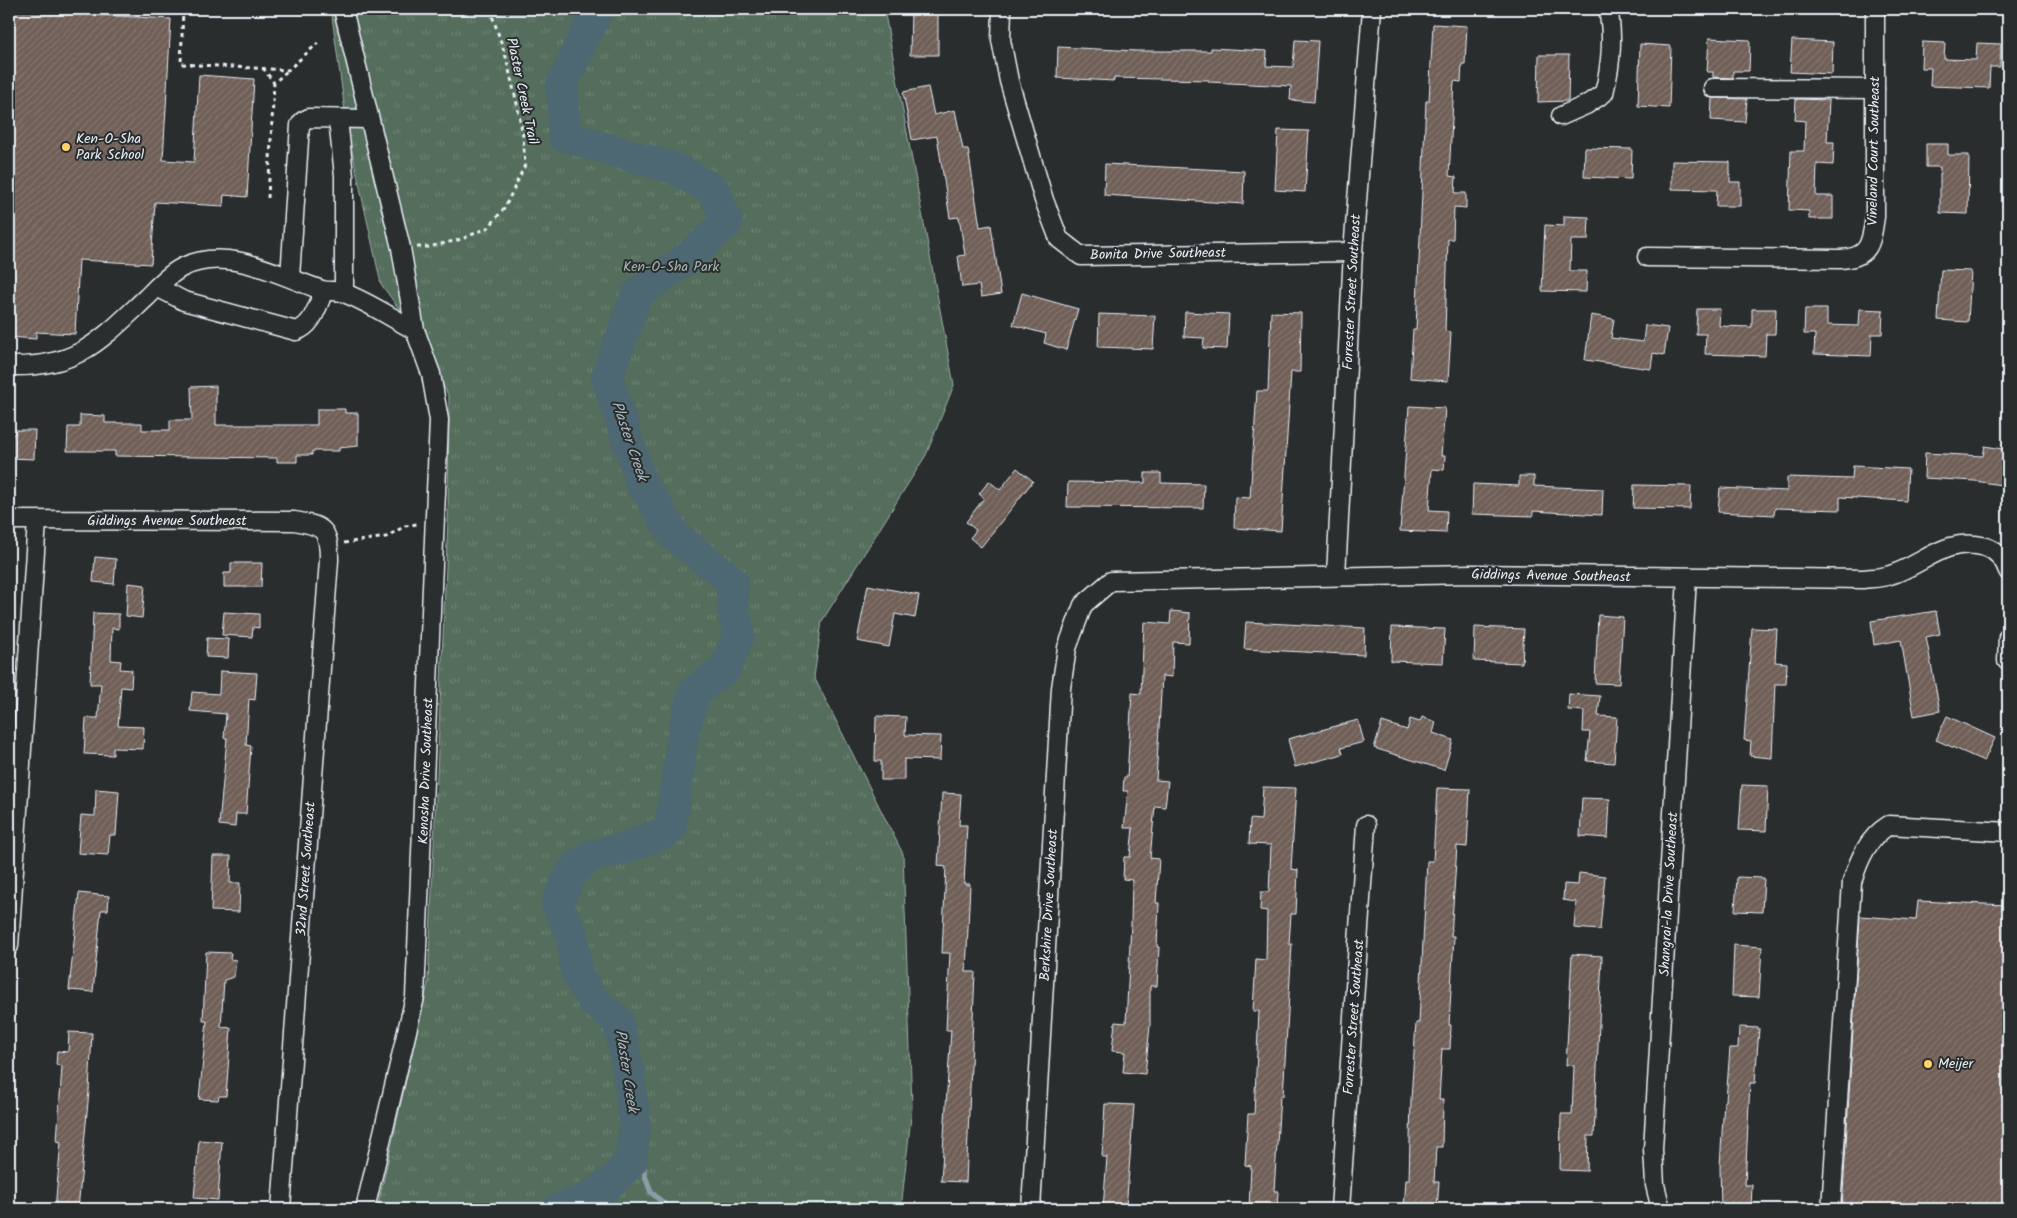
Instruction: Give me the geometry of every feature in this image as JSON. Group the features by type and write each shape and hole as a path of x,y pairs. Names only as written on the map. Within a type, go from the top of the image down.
{"street":[{"name":"Kenosha Drive Southeast","path":"343,9 401,248 414,330 431,374 439,420 415,996 365,1209"},
{"name":"Bonita Drive Southeast","path":"1002,9 1000,40 1009,81 1044,200 1058,239 1081,256 1353,252"},
{"name":"Forrester Street Southeast","path":"1336,575 1353,252 1372,9"},
{"path":"1561,116 1586,105 1604,93 1610,68 1612,29 1608,9"},
{"name":"Vineland Court Southeast","path":"1647,257 1840,259 1861,256 1868,248 1876,217 1875,9"},
{"path":"1713,88 1875,89"},
{"path":"290,277 300,125 309,118 369,120"},
{"path":"338,118 344,176 344,292"},
{"path":"9,366 49,365 73,358 98,341 170,275 184,266 206,260 227,260 290,277 324,291 344,292 414,330"},
{"path":"157,287 184,301 296,331 305,328 309,324 324,291"},
{"name":"Giddings Avenue Southeast","path":"9,520 294,521 314,524 326,536"},
{"path":"9,946 37,521"},
{"name":"32nd Street Southeast","path":"282,1209 326,536"},
{"name":"Giddings Avenue Southeast","path":"1083,605 1111,581 1336,575 1472,574 1863,579 1889,575 1945,548 1969,543 1992,549 2006,564 2008,571"},
{"name":"Shangrai-la Drive Southeast","path":"1661,1209 1655,1185 1653,1149 1687,578"},
{"name":"Berkshire Drive Southeast","path":"1031,1209 1061,688 1067,648 1083,605"},
{"path":"2007,661 2008,637"},
{"name":"Forrester Street Southeast","path":"1340,1209 1366,825"},
{"path":"1831,1209 1852,882 1858,864 1876,833 1888,825 2008,832"}],"path":[{"path":"183,9 181,64 288,70"},
{"name":"Plaster Creek Trail","path":"401,248 429,247 462,238 489,227 505,207 525,165 523,136 506,57 490,9"},
{"path":"274,84 318,43"},
{"path":"263,68 274,84 268,198"},
{"path":"326,536 344,543 386,537 406,526 436,521"}],"green space":[{"name":"Ken-O-Sha Park","path":"331,9 884,9 954,385 926,455 822,621 814,677 903,854 912,1107 901,1209 377,1209 428,983 448,520 449,397 422,341 381,284 348,133"}],"building":[{"path":"911,9 938,9 938,55 910,55"},
{"name":"Ken-O-Sha Park School","path":"12,10 171,19 163,160 194,162 199,75 254,79 247,197 224,195 223,206 155,202 151,264 79,260 75,334 36,332 36,339 9,337 11,192 9,192 9,70"},
{"path":"1433,24 1467,26 1465,64 1462,64 1461,82 1454,81 1449,176 1456,177 1455,193 1466,193 1466,208 1454,207 1453,239 1448,239 1445,331 1451,332 1448,381 1410,378 1413,329 1416,329 1426,101 1429,101"},
{"path":"1709,38 1750,40 1749,71 1733,71 1733,78 1713,77 1713,72 1707,72"},
{"path":"1295,40 1318,41 1314,102 1290,100 1291,86 1209,82 1209,80 1114,78 1114,81 1057,78 1058,47 1137,51 1211,51 1211,48 1267,51 1266,66 1293,67"},
{"path":"1792,40 1833,42 1832,74 1790,72"},
{"path":"1922,42 1945,43 1944,59 1976,60 1977,43 2001,44 2000,67 1990,67 1989,88 1930,86 1931,68 1921,68"},
{"path":"1640,44 1671,46 1669,108 1638,106"},
{"path":"1539,55 1569,55 1568,101 1538,102"},
{"path":"928,87 934,115 955,110 963,149 968,149 980,227 991,225 1001,294 981,297 979,285 962,287 958,256 965,255 959,217 950,218 937,136 912,140 903,92"},
{"path":"1712,98 1747,99 1745,122 1711,120"},
{"path":"1796,99 1829,100 1827,142 1834,142 1833,165 1817,164 1816,196 1833,196 1833,219 1809,219 1809,211 1789,210 1791,151 1804,151 1805,121 1795,120"},
{"path":"1278,130 1309,131 1305,192 1275,190"},
{"path":"1926,144 1948,144 1948,155 1969,155 1968,214 1940,213 1940,167 1926,167"},
{"path":"1585,148 1632,149 1631,179 1584,177"},
{"path":"1672,161 1730,162 1730,182 1740,182 1740,206 1716,206 1717,190 1672,189"},
{"path":"1105,164 1244,171 1243,204 1104,195"},
{"path":"1564,216 1589,217 1588,240 1571,240 1570,271 1587,271 1586,292 1542,291 1545,225 1564,226"},
{"path":"1941,270 1971,271 1968,322 1938,320"},
{"path":"1022,293 1078,309 1066,350 1044,343 1046,334 1013,325"},
{"path":"1697,309 1720,309 1719,326 1752,327 1752,309 1776,309 1775,334 1766,334 1765,356 1705,354 1706,334 1696,334"},
{"path":"1805,309 1827,309 1827,325 1859,326 1860,309 1883,310 1882,334 1872,334 1871,356 1814,354 1815,334 1804,334"},
{"path":"1185,312 1229,314 1227,349 1203,348 1204,338 1184,337"},
{"path":"1271,312 1301,313 1300,372 1291,372 1281,531 1234,528 1235,497 1250,498 1257,391 1268,391"},
{"path":"1099,314 1155,316 1153,349 1098,347"},
{"path":"1591,315 1614,319 1611,338 1643,342 1645,325 1668,328 1664,355 1653,353 1651,369 1585,360"},
{"path":"216,386 216,425 317,425 317,409 345,409 345,413 358,413 358,446 339,448 339,451 312,451 312,455 297,455 297,462 277,462 277,458 115,456 115,451 67,451 68,427 80,427 80,415 105,416 105,423 142,423 142,430 170,430 170,420 192,420 191,387"},
{"path":"1409,406 1445,408 1441,456 1445,456 1444,470 1432,469 1429,510 1447,511 1446,533 1400,531"},
{"path":"15,430 35,430 34,459 9,458 9,434 15,434"},
{"path":"1985,446 2008,450 2008,486 1975,481 1924,478 1925,453 1983,456"},
{"path":"1853,466 1908,469 1906,501 1840,497 1840,510 1775,508 1774,515 1718,512 1720,488 1787,491 1787,477 1852,479"},
{"path":"1017,468 1033,481 981,547 970,538 976,530 966,522 984,498 979,494 989,481 1000,490"},
{"path":"1145,473 1161,473 1161,483 1204,484 1203,508 1067,507 1068,482 1145,483"},
{"path":"1519,476 1534,476 1534,486 1603,489 1602,515 1533,511 1533,516 1472,514 1473,484 1519,486"},
{"path":"1634,485 1691,486 1690,509 1633,508"},
{"path":"95,557 116,559 114,584 93,582"},
{"path":"231,563 262,563 261,587 224,587 224,573 231,573"},
{"path":"128,583 145,585 142,618 126,616"},
{"path":"868,585 919,595 915,618 895,614 889,647 857,641"},
{"path":"1171,611 1190,613 1189,643 1173,642 1172,677 1162,676 1156,780 1168,781 1165,807 1155,806 1150,858 1159,859 1156,903 1159,903 1157,947 1159,947 1157,986 1150,986 1150,1026 1145,1074 1123,1072 1125,1052 1112,1051 1115,1022 1126,1023 1131,924 1132,880 1123,879 1124,857 1130,857 1133,828 1124,828 1128,791 1123,791 1124,777 1127,777 1132,693 1141,694 1144,622 1170,624"},
{"path":"1936,611 1940,634 1926,637 1940,711 1914,716 1901,640 1874,645 1871,621"},
{"path":"224,612 259,614 259,628 253,627 252,637 222,635"},
{"path":"93,613 119,614 119,629 112,628 111,660 121,661 120,669 132,670 131,688 121,687 118,726 144,727 143,749 113,748 113,755 84,754 86,718 98,718 101,684 90,684"},
{"path":"1598,615 1623,617 1619,684 1595,683"},
{"path":"1246,622 1365,628 1364,655 1244,649"},
{"path":"1392,627 1445,629 1443,663 1391,661"},
{"path":"1475,627 1524,629 1522,663 1474,661"},
{"path":"1752,628 1777,629 1775,662 1787,663 1786,684 1775,684 1772,758 1750,756 1751,741 1744,740"},
{"path":"207,638 229,639 228,658 206,657"},
{"path":"220,671 257,673 255,700 249,699 246,745 251,746 246,814 236,814 235,827 219,825 227,738 224,738 226,714 190,711 192,692 219,694"},
{"path":"1569,694 1600,696 1598,716 1617,717 1614,763 1587,761 1590,732 1583,732 1584,711 1568,710"},
{"path":"876,716 906,717 905,735 941,736 940,760 904,759 904,780 881,780 881,761 875,761"},
{"path":"1947,716 1995,738 1984,761 1936,740"},
{"path":"1422,717 1436,722 1433,733 1453,740 1444,770 1374,748 1382,722 1407,730 1410,719 1420,722"},
{"path":"1358,720 1364,742 1341,748 1343,754 1295,767 1288,739"},
{"path":"1742,785 1768,786 1766,831 1739,830"},
{"path":"1263,787 1296,788 1291,869 1298,870 1296,914 1291,914 1289,944 1292,944 1283,1096 1280,1096 1274,1191 1278,1191 1277,1209 1249,1209 1251,1166 1245,1165 1248,1114 1254,1114 1259,1011 1253,1011 1256,959 1266,960 1267,911 1260,910 1261,892 1269,892 1271,845 1249,844 1250,819 1261,820"},
{"path":"1437,788 1470,789 1467,847 1457,846 1451,936 1454,936 1449,1025 1451,1025 1450,1049 1442,1049 1439,1100 1443,1100 1442,1147 1436,1147 1434,1182 1439,1182 1437,1209 1404,1209 1406,1180 1409,1180 1411,1099 1416,1023 1419,1023 1427,861 1433,861"},
{"path":"96,789 119,791 116,835 110,835 108,855 78,853 81,815 95,816"},
{"path":"942,793 961,794 959,825 967,825 964,884 970,884 966,972 975,972 966,1182 941,1181 951,1030 946,1030 950,953 942,953 946,867 938,866"},
{"path":"1582,798 1610,799 1608,838 1580,836"},
{"path":"213,856 231,856 230,883 240,883 239,912 211,911"},
{"path":"1579,873 1605,876 1600,930 1574,928 1576,902 1563,900 1564,884 1578,885"},
{"path":"1737,877 1764,878 1762,912 1735,911"},
{"path":"79,893 109,896 108,910 101,910 93,992 69,990"},
{"name":"Meijer","path":"1918,901 2008,905 2008,1209 1842,1209 1860,916 1916,920"},
{"path":"1734,945 1762,947 1759,997 1732,996"},
{"path":"206,952 231,953 230,959 236,960 234,977 224,980 221,1027 231,1028 226,1096 219,1096 218,1100 199,1099 207,1021 203,1021"},
{"path":"1572,954 1602,956 1594,1136 1588,1136 1587,1171 1560,1170 1561,1114 1572,1114 1574,1066 1566,1065"},
{"path":"1739,1027 1759,1028 1755,1083 1750,1083 1745,1185 1752,1185 1751,1209 1721,1209 1720,1166 1724,1101 1726,1101 1730,1048 1738,1048"},
{"path":"69,1032 92,1033 89,1091 78,1209 55,1209 61,1142 57,1141 62,1066 56,1065 57,1051 68,1052"},
{"path":"1105,1104 1134,1105 1126,1209 1103,1209 1107,1157 1102,1157"},
{"path":"199,1140 222,1142 218,1200 194,1198"}],"waterway":[{"name":"Plaster Creek","path":"558,1209 599,1192 631,1162 635,1123 628,1070 618,1021 594,1002 577,974 572,934 557,903 572,872 590,856 620,850 670,830 684,729 694,692 725,669 739,634 733,610 732,581 675,536 641,482 607,377 637,294 691,255 727,222 714,190 676,169 564,136 562,84 598,9"},
{"path":"635,1123 645,1176 651,1192 670,1209"}],"place":[{"name":"Ken-O-Sha Park School","path":"66,147"},
{"name":"Meijer","path":"1928,1064"}]}
